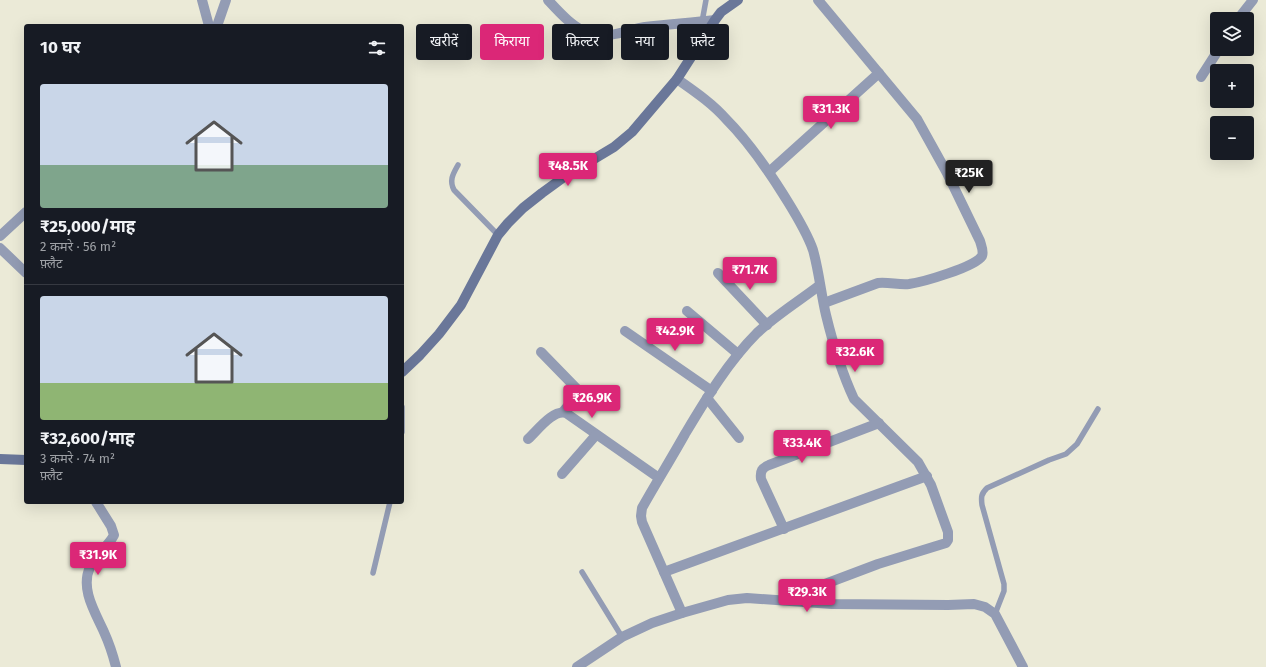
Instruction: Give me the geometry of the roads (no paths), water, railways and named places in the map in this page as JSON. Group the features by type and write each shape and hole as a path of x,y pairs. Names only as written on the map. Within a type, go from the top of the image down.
{"street":[{"path":"202,0 208,24"},
{"path":"218,24 226,0"},
{"path":"548,0 556,9 582,31 592,34 604,35 645,27 715,20"},
{"path":"404,370 420,356 461,305 498,235 508,223 523,208 542,193 564,177 614,147 632,132 676,79 721,12 738,0"},
{"path":"818,0 879,73 916,120 928,138 947,173 983,252 982,256 977,260 954,271 916,283 878,283 824,303"},
{"path":"1244,12 1253,0"},
{"path":"1201,76 1214,56"},
{"path":"769,172 879,73"},
{"path":"676,79 726,118 756,152 798,217 809,239 838,356 854,399 918,462 927,476 948,532 948,540 946,543 833,580 825,584 814,602"},
{"path":"0,236 24,214"},
{"path":"0,248 24,271"},
{"path":"718,273 767,325"},
{"path":"682,613 642,522 642,508 710,395 738,354 767,325 820,285"},
{"path":"687,311 738,354"},
{"path":"625,331 710,395 739,438"},
{"path":"528,439 553,415 562,412 577,395 577,389 541,352"},
{"path":"562,412 566,413 660,478"},
{"path":"784,529 761,479 760,473 762,469 879,423"},
{"path":"562,474 596,434"},
{"path":"0,458 24,460"},
{"path":"664,572 927,476"},
{"path":"97,504 112,526 114,535 90,566 86,577 87,589 90,602 105,634 116,667"},
{"path":"576,667 622,637 652,623 728,600 767,599 899,605 974,604 985,607 995,614 1024,667"}],"lane":[{"path":"702,22 706,0"},
{"path":"458,165 451,180 454,190 498,235"},
{"path":"995,614 1004,591 1004,584 982,505 982,493 987,488 1049,460 1066,454 1077,444 1098,409"},
{"path":"373,572 390,504"},
{"path":"582,572 622,637"}]}
